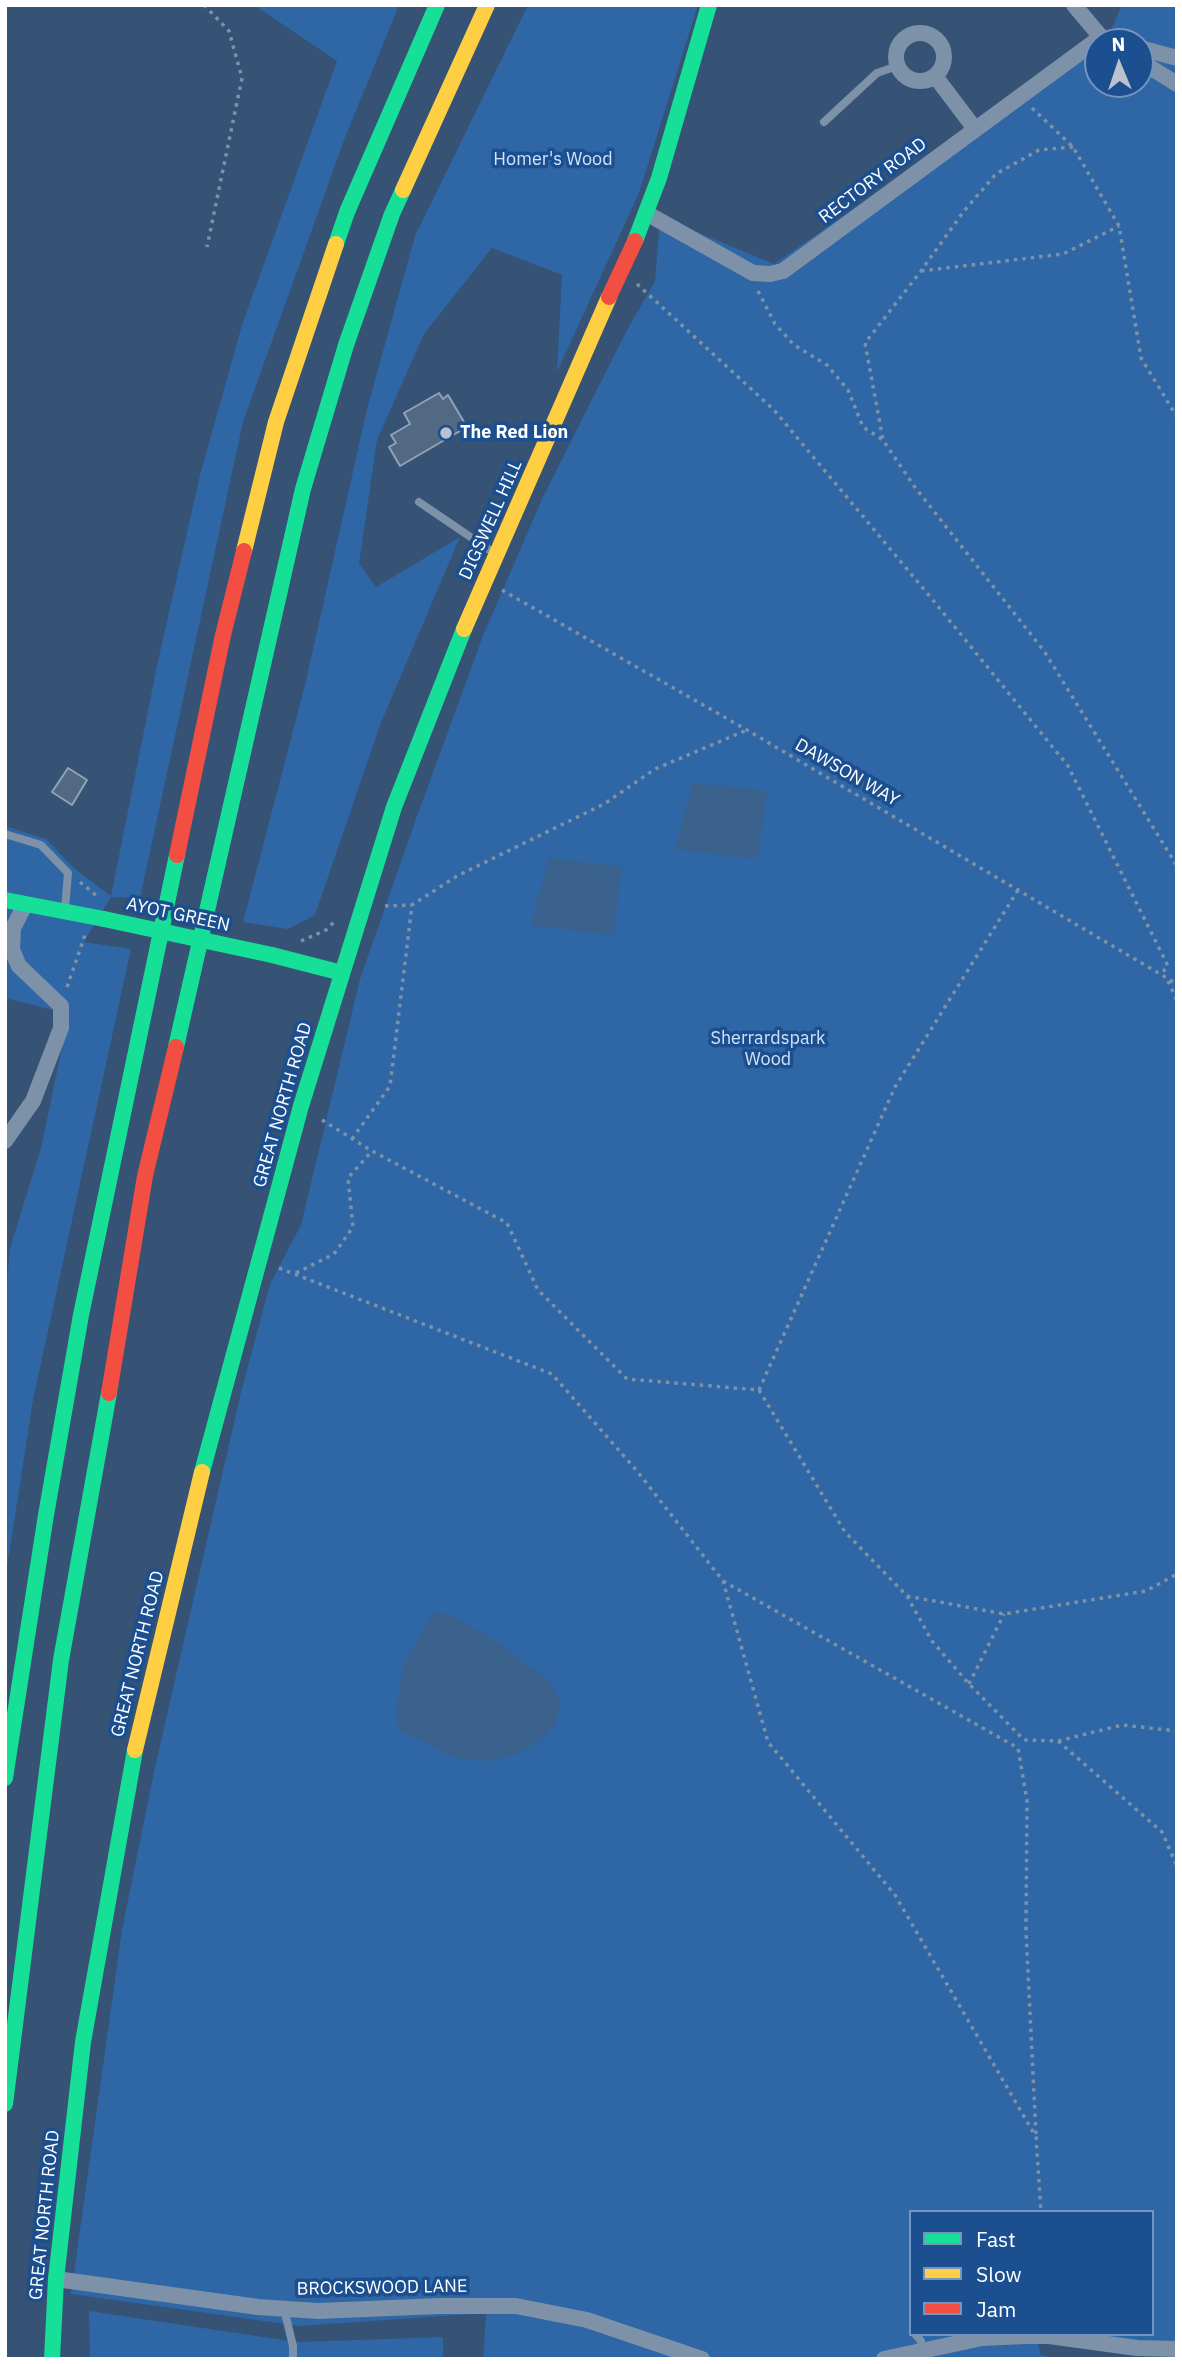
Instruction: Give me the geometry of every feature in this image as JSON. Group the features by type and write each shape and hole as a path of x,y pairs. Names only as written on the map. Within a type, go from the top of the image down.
{"main road":[{"path":"5,1778 46,1515 81,1315 223,635 276,422 311,313 347,212 437,5"},
{"path":"5,2104 61,1660 114,1369 145,1176 303,489 346,345 392,214 487,5"},
{"name":"DIGSWELL HILL","path":"341,973 394,807 465,626 646,213 659,178 709,5"},
{"name":"AYOT GREEN","path":"5,900 272,955 341,973"},
{"name":"GREAT NORTH ROAD","path":"52,2359 56,2279 83,2042 129,1776 203,1468 301,1106 341,973"}],"street":[{"path":"1074,5 1094,28"},
{"path":"927,34 935,38 944,55 940,70 934,76 916,82 908,79 897,66 897,48 903,39 911,35 927,34"},
{"path":"1154,52 1177,58"},
{"name":"RECTORY ROAD","path":"753,273 770,274 783,271 975,129 1084,54"},
{"path":"1154,70 1177,84"},
{"path":"934,76 975,129"},
{"path":"646,213 753,273"},
{"path":"5,1141 33,1101 61,1028 61,1006 19,966 12,950 13,928 25,905"},
{"name":"BROCKSWOOD LANE","path":"56,2279 284,2309 318,2311 516,2306 587,2320 702,2359"},
{"path":"884,2359 920,2348 982,2338 1049,2336 1137,2348 1177,2349"}],"lane":[{"path":"824,122 877,73 897,66"},
{"path":"419,502 496,555"},
{"path":"5,834 41,845 68,873 64,911"},
{"path":"284,2309 293,2346 293,2359"}],"path":[{"path":"204,5 229,31 242,78 207,247"},
{"path":"1022,97 1073,147 1119,226 1140,358 1177,417"},
{"path":"883,440 865,342 964,211 996,174 1039,150 1073,147"},
{"path":"921,271 1063,254 1119,226"},
{"path":"753,273 758,292 775,324 794,345 827,365 848,390 863,427 883,440 914,486 1044,651 1177,866"},
{"path":"634,281 774,410 932,598 1068,766 1168,966 1160,975"},
{"name":"DAWSON WAY","path":"501,589 747,730 1177,984"},
{"path":"385,906 412,905 457,876 604,804 655,769 747,730"},
{"path":"68,873 98,897"},
{"path":"760,1390 895,1087 1018,890"},
{"path":"352,1139 390,1086 412,905"},
{"path":"61,1006 84,936 92,934"},
{"path":"1167,979 1177,1001"},
{"path":"322,1120 372,1151 507,1223 538,1290 627,1379 760,1390"},
{"path":"296,1273 334,1254 353,1227 348,1178 372,1151"},
{"path":"279,1268 552,1374 636,1471 723,1581 1018,1748 1027,1801 1026,1931 1041,2210"},
{"path":"760,1390 845,1532 906,1596 932,1640 969,1684 1024,1740 1058,1741 1122,1725 1177,1731"},
{"path":"906,1596 1004,1614 1146,1591 1177,1573"},
{"path":"723,1581 768,1742 895,1895 1036,2137"},
{"path":"969,1684 1004,1614"},
{"path":"1058,1741 1162,1832 1177,1866"}],"green space":[{"path":"254,5 399,5 344,140 243,422 140,898 111,897 84,942 131,949 33,1400 5,1580 5,1305 10,1248 41,1148 69,1014 5,998 5,826 46,839 75,869 111,896 158,661 200,475 242,325 337,61"},
{"name":"Homer's Wood","path":"528,5 698,5 639,193 557,372 562,275 492,248 424,334 377,440 359,564 376,587 460,537 380,725 315,915 288,929 243,922 305,685 367,409 415,236"},
{"name":"Sherrardspark Wood","path":"1122,5 1177,5 1177,2342 1140,2342 1095,2336 1154,2336 1154,2210 909,2210 909,2336 1036,2336 1041,2355 1059,2359 483,2359 486,2313 300,2326 71,2294 122,1930 155,1767 241,1392 270,1284 301,1225 360,979 417,816 484,633 542,499 626,332 655,281 660,217 774,264 1084,49 1084,98 1154,98 1154,28 1112,28"},
{"path":"89,2311 297,2342 443,2337 443,2359 90,2359"}],"shaded area":[{"path":"693,783 767,791 757,859 675,849"},
{"path":"549,858 622,867 613,935 531,925"},
{"path":"437,1612 448,1614 490,1637 551,1682 560,1703 556,1723 540,1741 515,1755 490,1761 456,1758 399,1730 396,1709 404,1665 429,1618"}],"building":[{"path":"439,393 443,399 448,395 467,427 400,466 389,447 396,443 391,435 410,424 404,413"},
{"path":"68,768 87,780 72,805 52,792"}],"traffic: fast":[{"path":"336,244 347,212 437,5"},
{"path":"635,241 659,178 709,5"},
{"path":"176,1047 303,489 346,345 403,190"},
{"path":"202,1472 301,1106 394,807 464,629"},
{"path":"5,1778 46,1515 81,1315 177,855"},
{"path":"5,900 104,919"},
{"path":"104,919 272,955"},
{"path":"272,955 342,973"},
{"path":"5,2104 61,1660 109,1393"},
{"path":"52,2359 56,2279 83,2042 135,1750"}],"traffic: slow":[{"path":"403,190 487,5"},
{"path":"244,551 276,422 336,244"},
{"path":"464,629 609,297"},
{"path":"135,1750 202,1472"}],"traffic: jam":[{"path":"609,297 635,241"},
{"path":"177,855 223,635 244,551"},
{"path":"109,1393 145,1176 176,1047"}],"place":[{"name":"The Red Lion","path":"446,433"}]}
